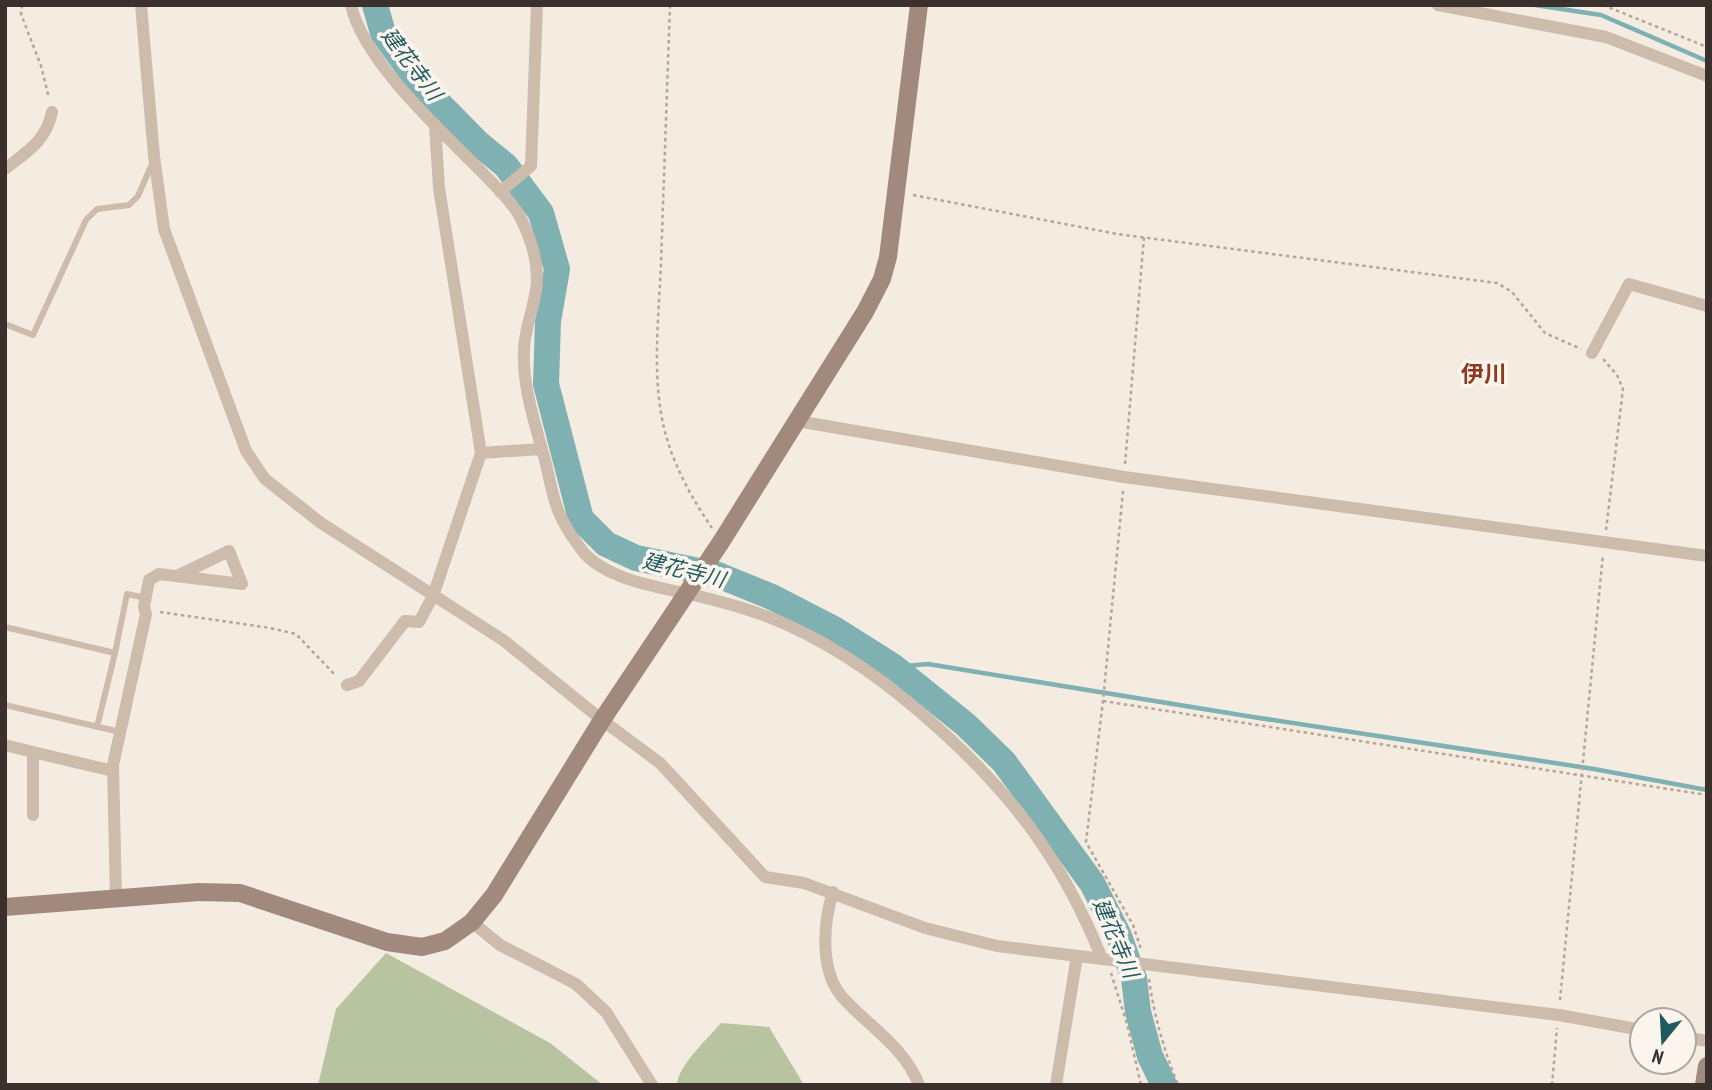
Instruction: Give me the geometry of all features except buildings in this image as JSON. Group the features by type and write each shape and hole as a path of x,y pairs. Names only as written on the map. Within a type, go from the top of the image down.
{"street":[{"path":"141,5 154,160 164,229 246,451 265,479 321,523 503,640 602,720 660,762 765,877 804,883 925,928 997,946 1559,1015 1628,1027"},
{"path":"351,5 354,19 373,50 413,103 517,211 530,238 537,266 536,289 524,344 524,379 559,513 586,555 612,572 688,591 771,618 833,649 886,683 947,735 1008,797 1049,853 1085,915 1102,959"},
{"path":"500,192 531,166 537,5"},
{"path":"5,907 200,892 240,893 387,942 422,947 445,941 472,922 494,895 602,720 722,542 865,312 882,279 888,257 919,5"},
{"path":"1438,5 1606,37 1707,76"},
{"path":"5,169 43,137 49,127 52,112"},
{"path":"347,685 359,681 405,621 419,622 433,596 481,453 439,188 435,125"},
{"path":"1592,353 1629,284 1707,306"},
{"path":"797,421 1124,477 1605,540 1707,556"},
{"path":"481,453 542,449"},
{"path":"116,898 113,771 146,614 149,580 159,574 242,584 229,551 177,576"},
{"path":"5,745 113,771"},
{"path":"33,752 33,815"},
{"path":"833,892 825,930 831,977 842,998 892,1043 915,1074 919,1085"},
{"path":"472,922 500,945 576,985 606,1012 652,1085"},
{"path":"1056,1085 1077,956"},
{"path":"1704,1085 1707,1066"}],"lane":[{"path":"5,324 33,335 86,220 97,209 129,205 138,196 154,160"},
{"path":"97,727 127,594 145,602"},
{"path":"5,627 115,653"},
{"path":"5,705 120,732"}],"path":[{"path":"23,5 21,14 41,66 52,112"},
{"path":"670,5 659,396 666,433 678,466 694,502 722,542"},
{"path":"1602,5 1707,47"},
{"path":"896,192 1117,234 1497,283 1512,292 1545,334 1601,357 1609,366 1623,389 1580,774 1552,1085"},
{"path":"1144,237 1103,701 1086,842 1133,925 1146,964 1153,1010 1178,1085"},
{"path":"145,602 155,612 296,634 347,685"},
{"path":"1103,701 1707,794"},
{"path":"1102,959 1110,971 1119,995 1142,1085"}],"green space":[{"path":"386,953 550,1043 603,1085 318,1085 336,1009"},
{"path":"721,1023 769,1027 804,1085 677,1085 688,1061"}],"waterway":[{"name":"建花寺川","path":"375,5 383,33 421,85 478,143 506,166 541,213 557,269 548,321 546,384 581,519 606,544 636,558 718,575 772,597 834,629 894,667 966,725 1004,762 1092,883 1119,936 1134,978 1138,1012 1150,1056 1164,1085"},
{"path":"1535,5 1601,15 1707,61"},
{"path":"894,667 928,664 1594,769 1707,790"}],"district":[{"name":"伊川","path":"1484,373"}]}
